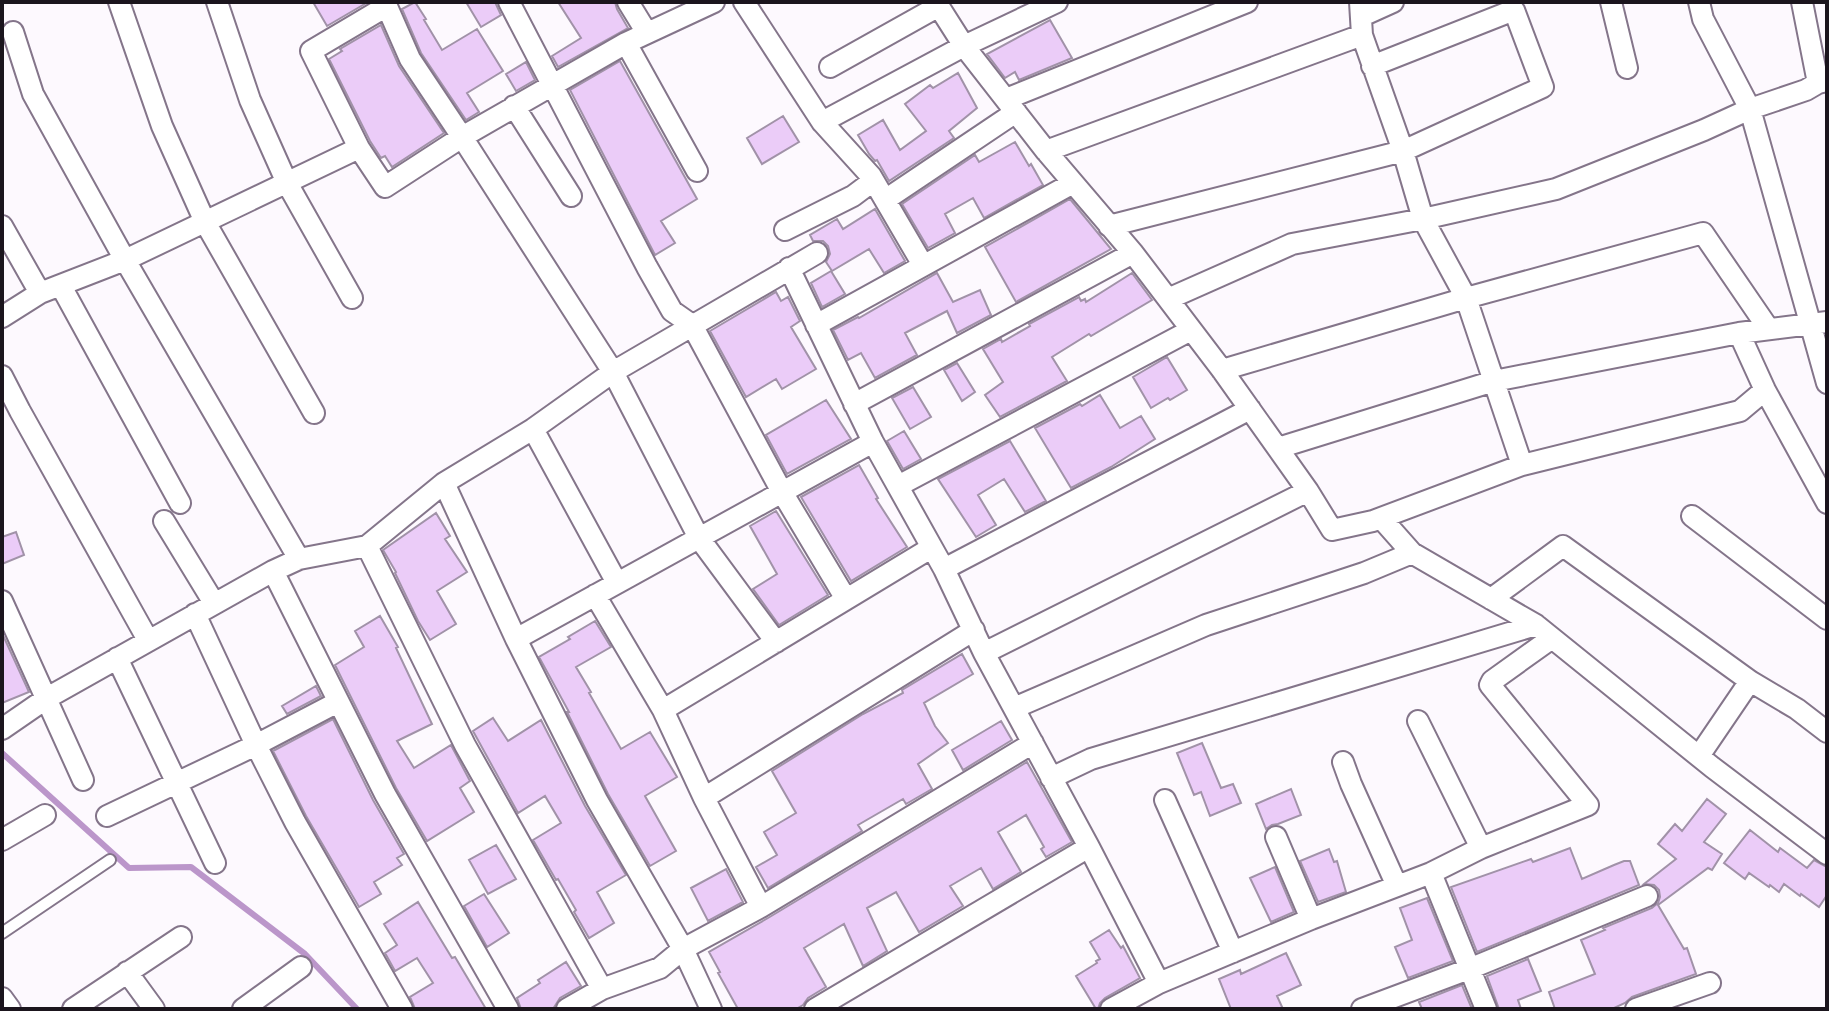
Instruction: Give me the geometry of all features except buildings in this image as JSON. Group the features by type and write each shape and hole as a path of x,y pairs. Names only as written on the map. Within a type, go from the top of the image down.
{"street":[{"path":"119,2 162,126 205,222 314,413"},
{"path":"217,2 250,100 287,183 352,298"},
{"path":"509,2 647,267 672,311 692,325 782,492 846,599"},
{"path":"628,2 647,33"},
{"path":"714,2 626,43 462,137 385,187 359,148 311,51 386,4 410,59 462,137 613,372 699,538 776,642"},
{"path":"744,2 822,122 873,181 923,265"},
{"path":"822,122 964,46 1057,2"},
{"path":"885,200 1011,106 1247,2"},
{"path":"1046,151 1393,2"},
{"path":"1611,2 1627,68"},
{"path":"1699,2 1703,19 1750,109 1819,323 1827,383"},
{"path":"1168,299 1292,244 1556,189 1750,109 1806,90 1822,82 1802,2"},
{"path":"830,67 937,4 964,46 1046,151 1133,253 1222,370 1332,530 1373,521 1522,465 1740,411 1765,390"},
{"path":"1109,226 1403,151 1543,87 1514,10 1372,66"},
{"path":"1361,18 1372,66 1403,151 1423,219 1466,298 1522,465"},
{"path":"13,32 33,94 125,260 299,559"},
{"path":"626,43 697,171"},
{"path":"514,106 571,196"},
{"path":"2,317 40,293 125,260 359,148"},
{"path":"785,230 853,196 873,181"},
{"path":"816,325 1073,183"},
{"path":"2,226 40,293"},
{"path":"1222,370 1466,298 1703,233 1768,328"},
{"path":"2,729 47,698 273,571 299,559 367,546 444,483 533,429 613,372 817,253"},
{"path":"854,404 1133,253"},
{"path":"789,268 873,442 944,569 984,653 1159,983"},
{"path":"61,286 180,503"},
{"path":"1278,448 1494,381 1739,333 1819,323"},
{"path":"898,486 1191,330"},
{"path":"1739,333 1765,390 1827,503"},
{"path":"2,376 11,415 148,640"},
{"path":"944,569 1250,409"},
{"path":"533,429 617,583"},
{"path":"516,639 873,442"},
{"path":"444,483 516,639 597,800 683,949 711,1009"},
{"path":"984,653 1308,491"},
{"path":"1692,516 1827,619"},
{"path":"1381,518 1412,553 1544,631 1827,854"},
{"path":"164,521 214,603"},
{"path":"367,546 465,745 602,989"},
{"path":"1491,599 1563,546 1750,681 1797,709 1827,732"},
{"path":"663,710 931,548"},
{"path":"1014,708 1206,625 1364,573 1412,553"},
{"path":"273,571 385,794 508,1009"},
{"path":"595,595 663,710 704,798 761,907"},
{"path":"2,601 83,780"},
{"path":"195,614 295,822 402,1009"},
{"path":"704,798 974,630"},
{"path":"1051,778 1091,759 1544,631"},
{"path":"1111,1009 1138,1003 1159,983 1431,873 1481,848 1588,805 1490,685 1544,631"},
{"path":"117,658 215,863"},
{"path":"1699,756 1750,681"},
{"path":"107,816 338,702"},
{"path":"1418,721 1481,848"},
{"path":"572,1008 602,989 660,968 683,949 761,907 1033,743"},
{"path":"1343,762 1397,886"},
{"path":"1165,800 1233,952"},
{"path":"2,840 45,815"},
{"path":"1276,837 1311,919"},
{"path":"815,1009 1089,847"},
{"path":"1431,873 1486,1009"},
{"path":"1362,1009 1647,896"},
{"path":"73,1009 181,937"},
{"path":"243,1009 301,967"},
{"path":"127,972 154,1009"},
{"path":"1636,1009 1710,983"},
{"path":"2,998 10,1009"}],"lane":[{"path":"2,933 110,860"}],"waterway":[{"path":"2,753 129,868 191,867 305,954 357,1009"}]}
